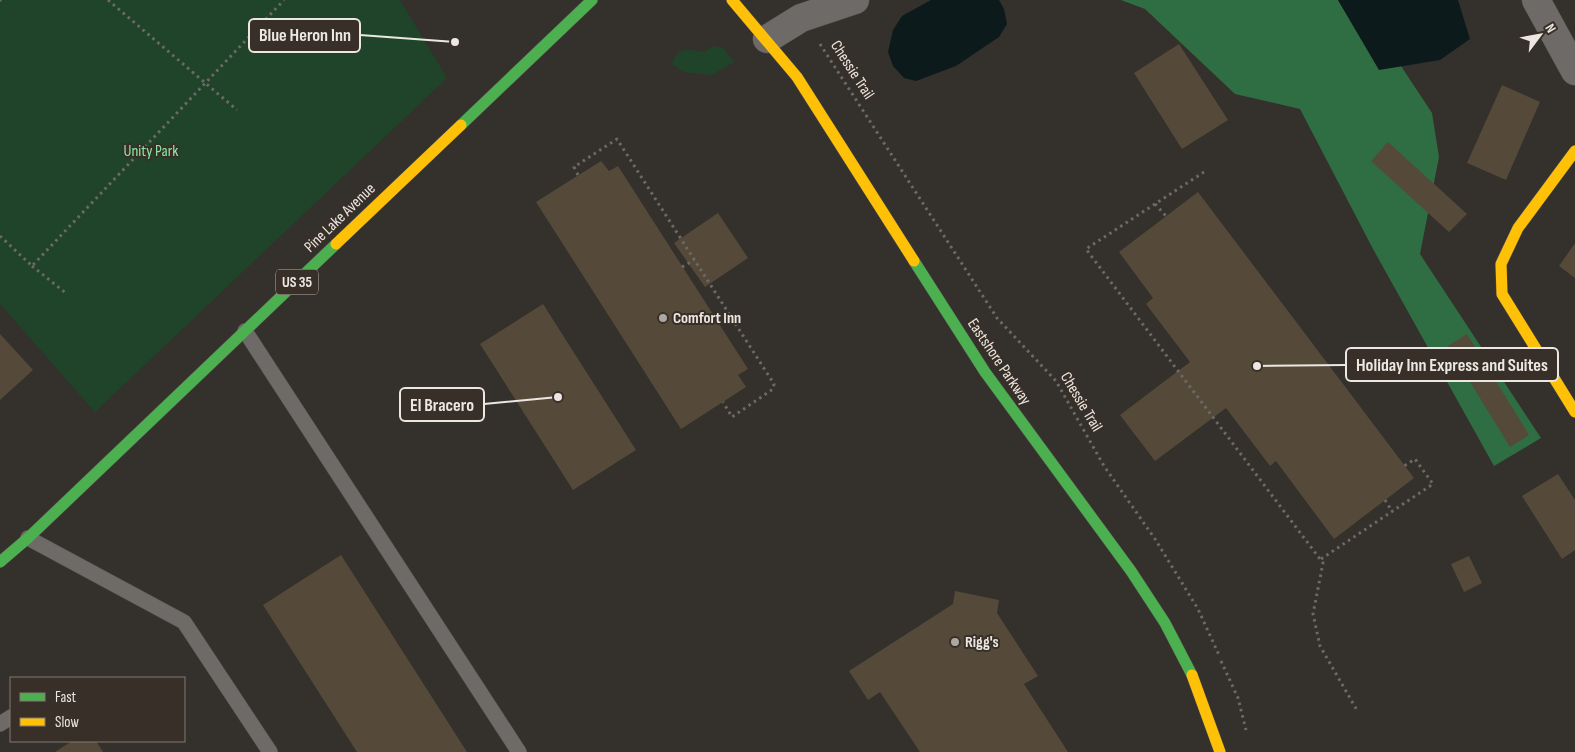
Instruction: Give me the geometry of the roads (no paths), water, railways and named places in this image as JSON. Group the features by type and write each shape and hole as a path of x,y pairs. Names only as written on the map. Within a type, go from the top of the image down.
{"street":[{"name":"Pine Lake Avenue","path":"0,562 28,538 592,0"},
{"name":"Eastshore Parkway","path":"732,0 767,39 797,77 985,372 1131,571 1165,624 1190,671 1216,736 1220,752"},
{"path":"767,39 801,18 854,0"},
{"path":"1536,0 1575,70"},
{"path":"1575,151 1518,228 1501,264 1502,294 1575,412"}],"lane":[{"path":"245,331 519,752"},
{"path":"28,538 184,622 270,752"}],"place":[{"name":"Blue Heron Inn","path":"455,42"},
{"name":"Comfort Inn","path":"663,318"},
{"name":"Holiday Inn Express and Suites","path":"1257,366"},
{"name":"El Bracero","path":"558,397"},
{"name":"Rigg's","path":"955,642"}],"park label":[{"name":"Unity Park","path":"151,151"}]}
